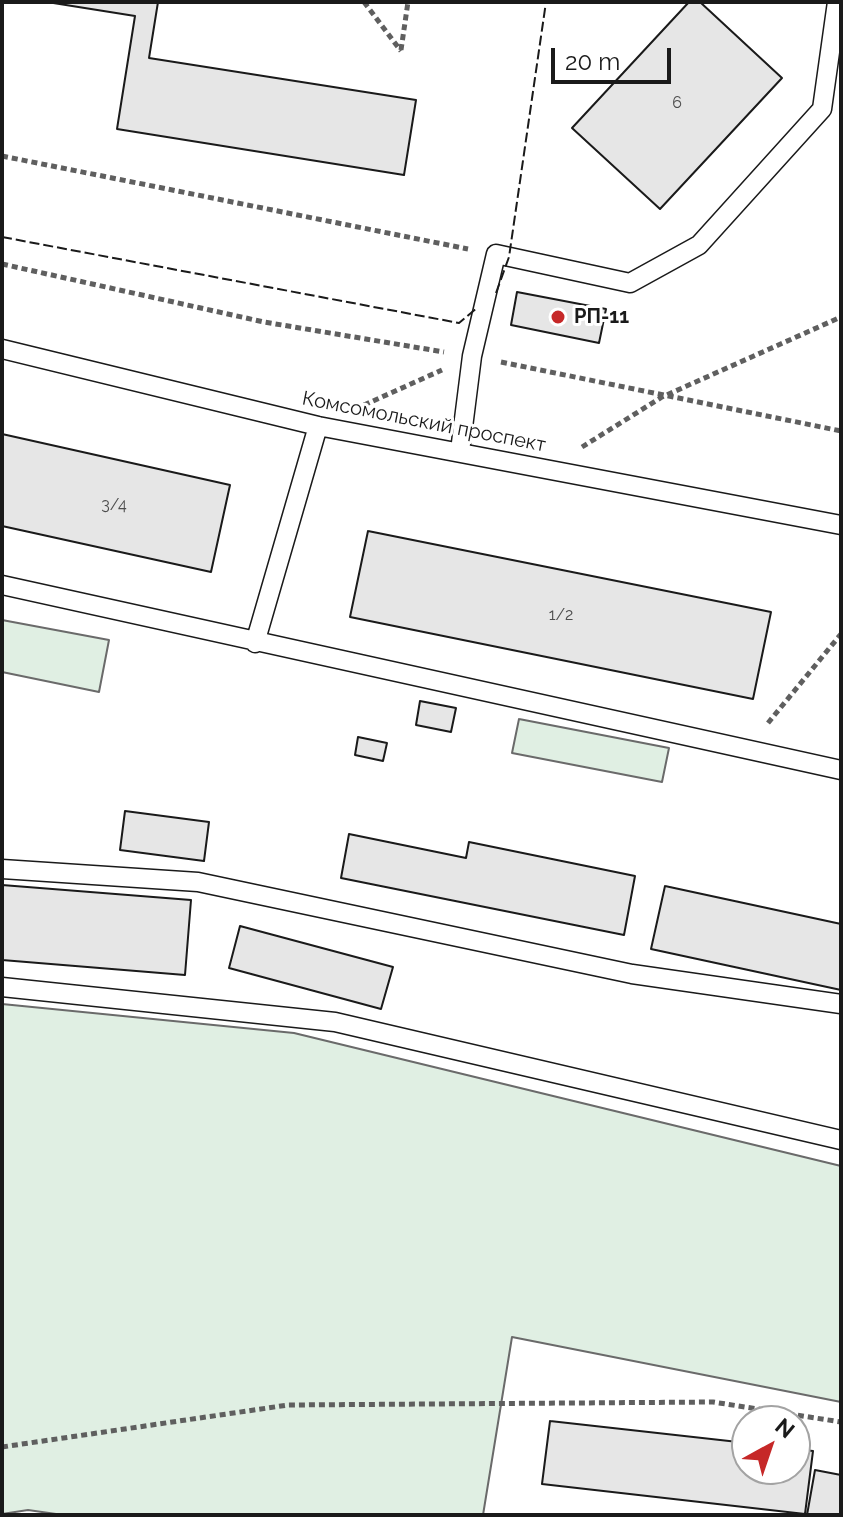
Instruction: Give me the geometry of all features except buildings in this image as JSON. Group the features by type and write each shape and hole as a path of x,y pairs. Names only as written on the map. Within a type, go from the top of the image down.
{"lane":[{"path":"460,451 472,356 496,254 630,283 699,245 822,109 837,2"},
{"name":"Комсомольский проспект","path":"2,349 318,426 841,525"},
{"path":"255,643 318,426"},
{"path":"2,585 841,770"},
{"path":"2,869 198,882 632,974 841,1004"},
{"path":"2,987 335,1022 841,1140"}],"path":[{"path":"364,2 401,51 408,2"},
{"path":"2,156 496,254"},
{"path":"2,264 264,322 472,356 841,431"},
{"path":"547,468 662,397 841,317"},
{"path":"318,426 472,356"},
{"path":"747,749 841,634"},
{"path":"2,1447 288,1405 713,1402 841,1422"}],"green space":[{"path":"2,620 109,640 99,692 2,672"},
{"path":"519,719 669,748 662,782 512,753"},
{"path":"2,1004 294,1033 841,1166 841,1402 512,1337 483,1515 63,1515 28,1510 2,1514"}],"fence":[{"path":"496,293 509,257 546,2"},
{"path":"2,237 459,323 477,308"}],"place":[{"name":"РП-11","path":"558,317"}]}
